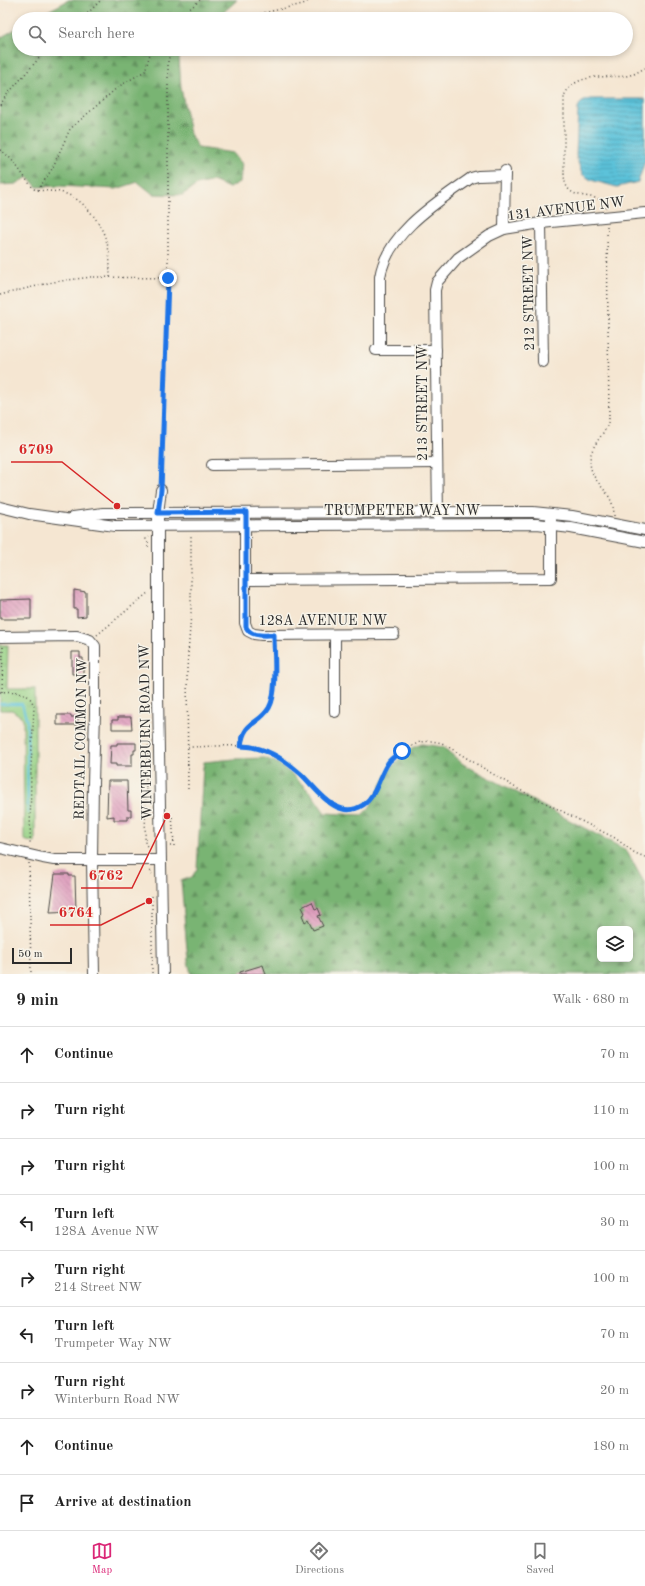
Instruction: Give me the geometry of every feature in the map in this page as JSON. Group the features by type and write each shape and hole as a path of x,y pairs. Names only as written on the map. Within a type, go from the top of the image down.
{"street":[{"path":"436,350 378,350 381,267 391,247 422,213 471,178 478,176 504,173 504,229"},
{"name":"131 AVENUE NW","path":"437,282 458,258 489,236 504,229 541,223 645,212"},
{"name":"212 STREET NW","path":"541,223 544,362"},
{"name":"213 STREET NW","path":"437,282 435,290 438,524"},
{"path":"212,465 437,463"},
{"name":"WINTERBURN ROAD NW","path":"161,490 158,513 158,695 162,974"},
{"path":"0,507 59,519"},
{"path":"246,512 245,580 551,578 551,513"},
{"name":"TRUMPETER WAY NW","path":"59,519 103,513 551,513 645,530"},
{"name":"TRUMPETER WAY NW","path":"59,519 115,526 245,524 551,525 645,542"},
{"name":"128A AVENUE NW","path":"245,580 246,627 251,633 258,635 394,634"},
{"path":"335,634 335,712"},
{"name":"REDTAIL COMMON NW","path":"1,637 76,636 90,640 96,653 92,860 94,974"},
{"path":"0,848 43,858 160,860"}],"path":[{"path":"89,12 101,0"},
{"path":"186,12 200,0"},
{"path":"267,12 303,4 310,0"},
{"path":"0,104 40,56"},
{"path":"38,190 52,169 70,129 118,87 145,71 149,56"},
{"path":"161,490 168,278 168,60 170,56"},
{"path":"606,210 605,203 603,201 573,194 566,186 564,174 564,96 567,90 580,80 626,76 634,74 645,68"},
{"path":"0,150 15,164 24,178 34,189 61,192 79,200 92,214 104,233 109,252 110,277"},
{"path":"607,222 609,418 606,429 593,448 590,460 595,478 610,496 613,503 614,519"},
{"path":"0,295 54,282 91,277 168,278"},
{"path":"188,789 187,669 191,613 191,534"},
{"path":"90,640 149,592"},
{"path":"241,746 244,733 247,728 266,712 273,696 274,635"},
{"path":"1,637 1,692 19,692 25,694 32,702 34,707 31,766 30,848"},
{"path":"188,746 241,746 259,748 270,753 300,774 329,803 339,808 351,809 363,805 369,799 388,762 393,758 411,745 420,742 437,741 454,749 516,788 614,838 635,853 645,857"},
{"path":"170,846 174,846 172,814"},
{"path":"30,862 31,974"},
{"path":"151,871 150,872 152,874"},
{"path":"152,890 152,974"}],"green space":[{"path":"69,0 237,0 224,12 46,12"},
{"path":"12,31 12,56 180,56 181,88 190,134 198,148 233,153 242,164 240,182 229,188 213,181 197,185 182,195 153,194 138,182 116,189 60,186 37,187 28,177 16,184 0,185 0,38"},
{"path":"0,645 8,645 7,689 35,689 35,843 24,840 23,718 12,710 0,710"},
{"path":"422,744 443,747 463,764 626,850 645,884 645,974 191,974 188,961 181,881 192,877 197,869 204,762 265,758 277,763 294,776 311,793 325,813 362,815 370,807 388,772 407,750"}],"water":[{"path":"590,99 645,99 645,161 638,182 617,187 591,180 582,174 576,156 578,109 581,103"}],"building":[{"path":"74,590 86,592 86,616 77,617 77,609 74,609"},
{"path":"31,599 31,619 0,619 0,600"},
{"path":"72,652 80,652 80,658 83,658 83,674 72,674"},
{"path":"57,715 71,715 71,717 78,717 78,725 57,725"},
{"path":"118,717 131,717 132,729 112,729 112,720 118,720"},
{"path":"117,743 136,743 136,750 134,750 134,754 132,754 132,766 116,766 116,764 110,764 111,745 117,745"},
{"path":"108,781 127,781 128,810 131,810 131,816 128,816 128,820 114,820 114,816 107,817"},
{"path":"55,874 69,874 69,876 75,876 76,911 50,912"},
{"path":"312,902 315,909 318,908 321,915 318,916 323,926 313,930 308,920 305,922 302,915 305,913 302,907"},
{"path":"263,965 266,974 240,974 240,972"}],"waterway":[{"path":"0,704 22,704 27,721 28,813"}],"place":[{"name":"6709","path":"117,506"},
{"name":"6762","path":"167,816"},
{"name":"6764","path":"149,901"}],"route":[{"path":"168,278 161,490 158,513 246,512 246,627 248,631 254,634 274,635 274,691 271,704 262,716 251,723 247,728 242,739 241,746 259,748 270,753 288,764 300,774 329,803 339,808 346,809 363,805 369,799 388,762 402,751"}]}
